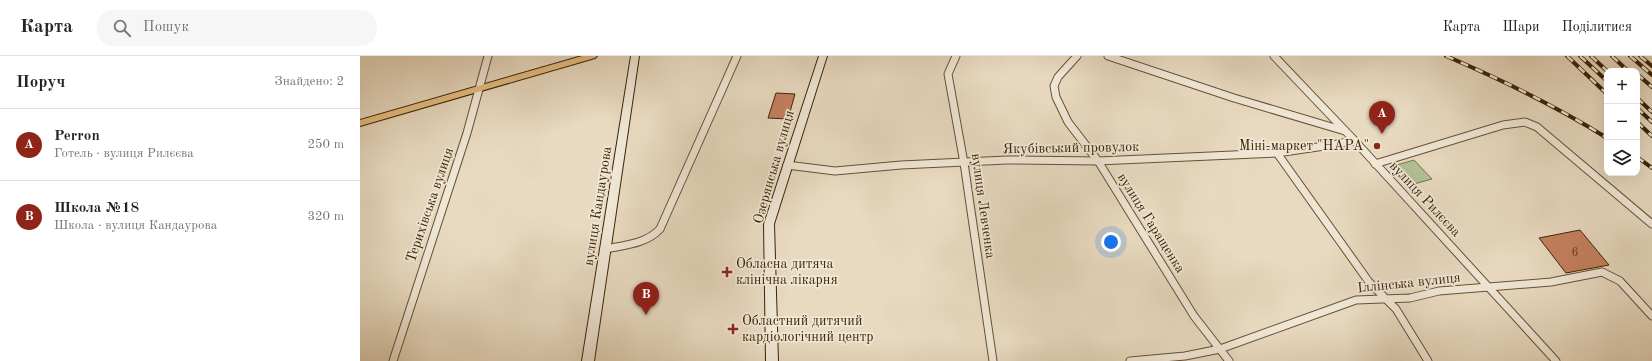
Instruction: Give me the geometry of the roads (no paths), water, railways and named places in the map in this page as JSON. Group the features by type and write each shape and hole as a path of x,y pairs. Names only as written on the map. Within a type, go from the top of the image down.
{"main road":[{"path":"360,123 480,87 592,56"}],"street":[{"name":"Терихівська вулиця","path":"393,361 407,312 462,152 488,56"},
{"name":"вулиця Кандаурова","path":"588,361 635,56"},
{"path":"606,249 647,239 656,235 737,56"},
{"name":"Озерянська вулиця","path":"772,361 769,224 823,56"},
{"name":"вулиця Левченка","path":"956,56 948,74 964,163 992,361"},
{"name":"вулиця Гаращенка","path":"1077,56 1058,78 1054,86 1056,97 1068,122 1098,161 1194,316 1229,361"},
{"path":"1108,56 1234,98 1345,131"},
{"name":"вулиця Рилєєва","path":"1274,56 1354,140 1556,361"},
{"path":"1375,164 1503,125 1525,122 1537,127 1652,224"},
{"name":"Якубівський провулок","path":"787,165 835,171 901,165 1008,160 1098,161 1277,152 1338,144 1354,140"},
{"path":"1277,152 1369,282 1396,309 1428,361"},
{"name":"Іллінська вулиця","path":"1130,361 1184,356 1220,349 1356,300 1372,298 1388,300 1410,298 1439,292 1551,282 1602,272 1620,281 1652,316"}],"railway":[{"path":"1446,56 1488,74 1528,94 1604,136"},
{"path":"1567,56 1604,91"},
{"path":"1580,56 1604,78"},
{"path":"1591,56 1604,68"},
{"path":"1612,56 1625,68"},
{"path":"1630,56 1652,75"},
{"path":"1640,56 1652,66"},
{"path":"1640,77 1652,87"},
{"path":"1640,101 1652,112"},
{"path":"1640,111 1652,122"},
{"path":"1640,125 1652,136"},
{"path":"1640,159 1652,168"}],"place":[{"name":"Perron","path":"1382,134"},
{"name":"Міні-маркет \"НАРА\"","path":"1377,146"},
{"name":"Обласна дитяча клінічна лікарня","path":"727,272"},
{"name":"Школа №18","path":"646,315"},
{"name":"Областний дитячий кардіологічний центр","path":"733,329"}]}
